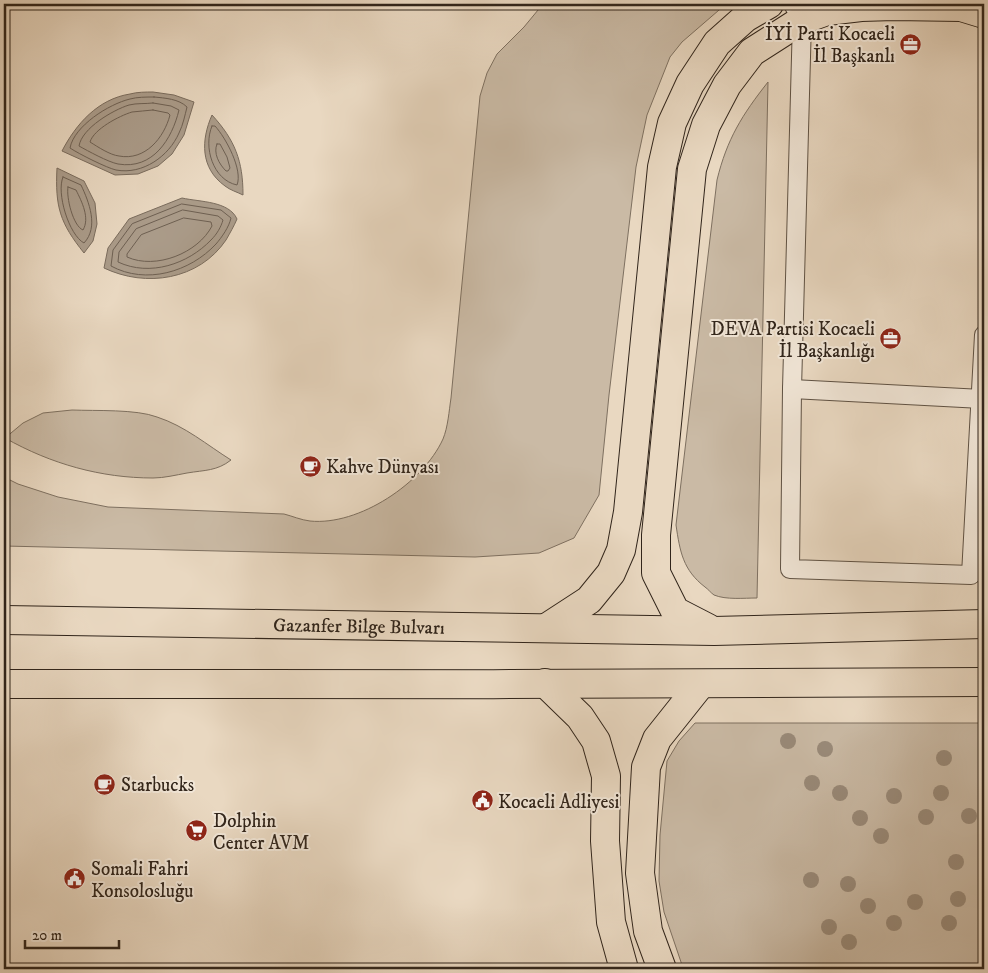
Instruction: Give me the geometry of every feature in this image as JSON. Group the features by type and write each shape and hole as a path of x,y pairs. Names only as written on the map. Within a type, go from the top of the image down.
{"main road":[{"path":"546,628 589,600 611,573 621,550 628,512 662,167 672,123 690,84 717,43 745,18 769,4"},
{"path":"714,630 676,611 656,573 656,536 692,169 706,125 727,85 752,52 798,12 894,6 961,7 984,14"},
{"name":"Gazanfer Bilge Bulvarı","path":"4,620 714,630 984,624"},
{"path":"4,684 545,683 700,685 984,682"},
{"path":"545,683 580,717 596,741 606,776 606,841 611,922 624,969"},
{"path":"662,969 648,932 640,872 646,767 657,739 700,685"}],"lane":[{"path":"798,12 790,569 971,575 984,335"},
{"path":"792,388 982,399"}],"shaded area":[{"path":"543,4 726,4 682,42 670,57 647,115 636,167 599,495 574,538 539,553 475,557 4,546 4,477 18,484 58,497 108,507 284,514 310,521 329,521 368,509 405,486 421,471 434,455 443,439 448,419 480,96 487,73 497,54 524,27"},
{"path":"768,82 757,598 729,598 714,595 692,574 681,552 676,525 717,180 736,128 750,105"},
{"path":"72,410 148,414 186,431 231,460 216,468 161,478 134,477 77,468 40,455 5,438 23,423 43,413"},
{"path":"695,723 984,723 984,969 685,969 664,912 659,881 660,835 667,761 679,741"}],"water":[{"path":"153,92 174,95 194,102 184,135 172,154 158,166 138,174 115,175 62,151 81,122 98,107 118,97"},
{"path":"212,115 227,133 236,152 243,183 243,195 227,187 217,179 207,162 205,153 206,134"},
{"path":"57,168 84,181 95,203 97,224 93,241 84,253 69,233 61,214 57,194"},
{"path":"182,198 221,206 233,213 237,219 226,240 215,254 187,272 171,276 137,278 104,268 108,248 129,219"}],"place":[{"name":"İYİ Parti Kocaeli İl Başkanlı","path":"911,44"},
{"name":"DEVA Partisi Kocaeli İl Başkanlığı","path":"891,339"},
{"name":"Kahve Dünyası","path":"310,466"},
{"name":"Starbucks","path":"105,784"},
{"name":"Kocaeli Adliyesi","path":"482,801"},
{"name":"Dolphin Center AVM","path":"197,831"},
{"name":"Somali Fahri Konsolosluğu","path":"75,879"}]}
